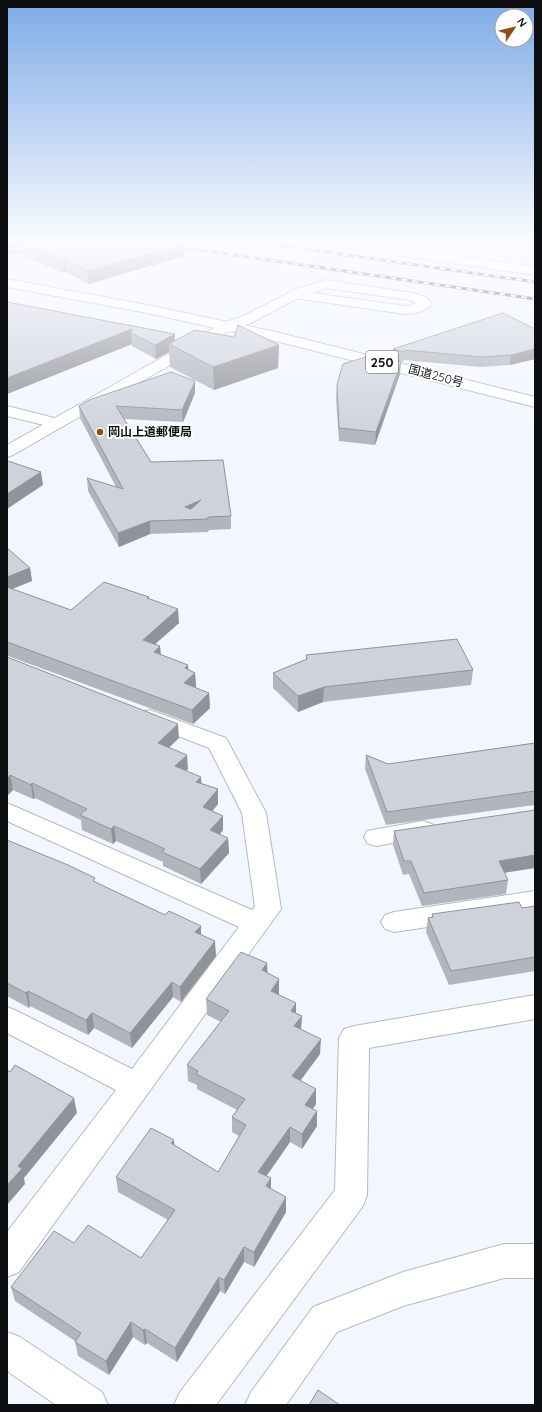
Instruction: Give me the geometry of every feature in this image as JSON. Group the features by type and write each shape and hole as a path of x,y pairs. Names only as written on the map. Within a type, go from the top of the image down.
{"main road":[{"name":"国道250号","path":"132,306 228,326 365,358 535,402"},
{"path":"7,452 228,326 246,320 273,306"},
{"path":"377,306 412,310 421,306"},
{"path":"7,410 56,423"},
{"path":"7,1260 268,909 254,813 218,743 130,710"},
{"path":"7,811 257,924"},
{"path":"376,837 444,827"},
{"path":"394,922 535,901"},
{"path":"193,1405 351,1195 354,1038 535,1007"},
{"path":"7,1019 136,1086"},
{"path":"264,1405 325,1319 403,1289 504,1261 535,1261"},
{"path":"7,1350 89,1405"}],"building":[{"path":"7,306 27,306 175,334 155,345 131,333 132,329 7,378"},
{"path":"503,313 535,329 535,349 511,355 482,357 405,350 404,352 393,349"},
{"path":"238,325 279,345 213,367 169,344 195,330 234,337"},
{"path":"372,355 401,362 376,432 339,428 337,384 343,364"},
{"path":"171,372 195,381 182,410 116,406 151,462 223,460 231,516 208,517 208,519 150,521 118,533 87,478 123,489 79,406 89,400","holes":["201,500 191,509 185,507"]},
{"path":"8,461 41,472 7,494"},
{"path":"7,548 30,568 7,577"},
{"path":"104,582 149,597 147,598 178,609 143,640 160,646 154,652 188,665 185,668 195,673 184,683 209,693 192,710 7,642 7,587 71,610"},
{"path":"457,639 473,670 324,687 298,696 273,673 307,659 306,655"},
{"path":"7,657 178,724 158,743 187,755 175,766 201,777 196,782 218,789 203,807 223,816 210,830 228,838 200,869 162,852 165,849 114,826 111,829 80,815 87,809 32,783 31,785 10,775 7,779"},
{"path":"535,743 535,791 387,812 366,755 388,764"},
{"path":"535,810 535,855 499,861 508,880 424,893 411,861 404,861 394,831"},
{"path":"7,840 68,865 95,878 93,881 165,915 169,911 201,926 195,932 215,941 180,987 172,982 130,1033 92,1013 86,1020 28,991 26,993 7,983"},
{"path":"519,902 522,908 535,906 535,957 451,971 428,918 433,917 432,914"},
{"path":"241,952 267,963 262,970 279,979 271,991 296,1003 291,1011 302,1016 294,1026 321,1039 292,1076 316,1089 305,1105 317,1111 302,1134 290,1127 258,1172 271,1178 266,1186 286,1197 254,1252 244,1247 224,1280 219,1277 175,1348 131,1322 106,1361 75,1342 81,1333 11,1287 54,1231 74,1243 88,1225 141,1258 175,1210 116,1177 151,1128 174,1140 171,1143 218,1172 246,1125 232,1117 245,1099 196,1074 198,1071 187,1065 229,1011 206,999"},
{"path":"15,1065 74,1098 18,1166 22,1169 7,1185 7,1070 10,1072"},
{"path":"318,1390 340,1405 309,1405"}],"place":[{"name":"岡山上道郵便局","path":"100,432"}]}
